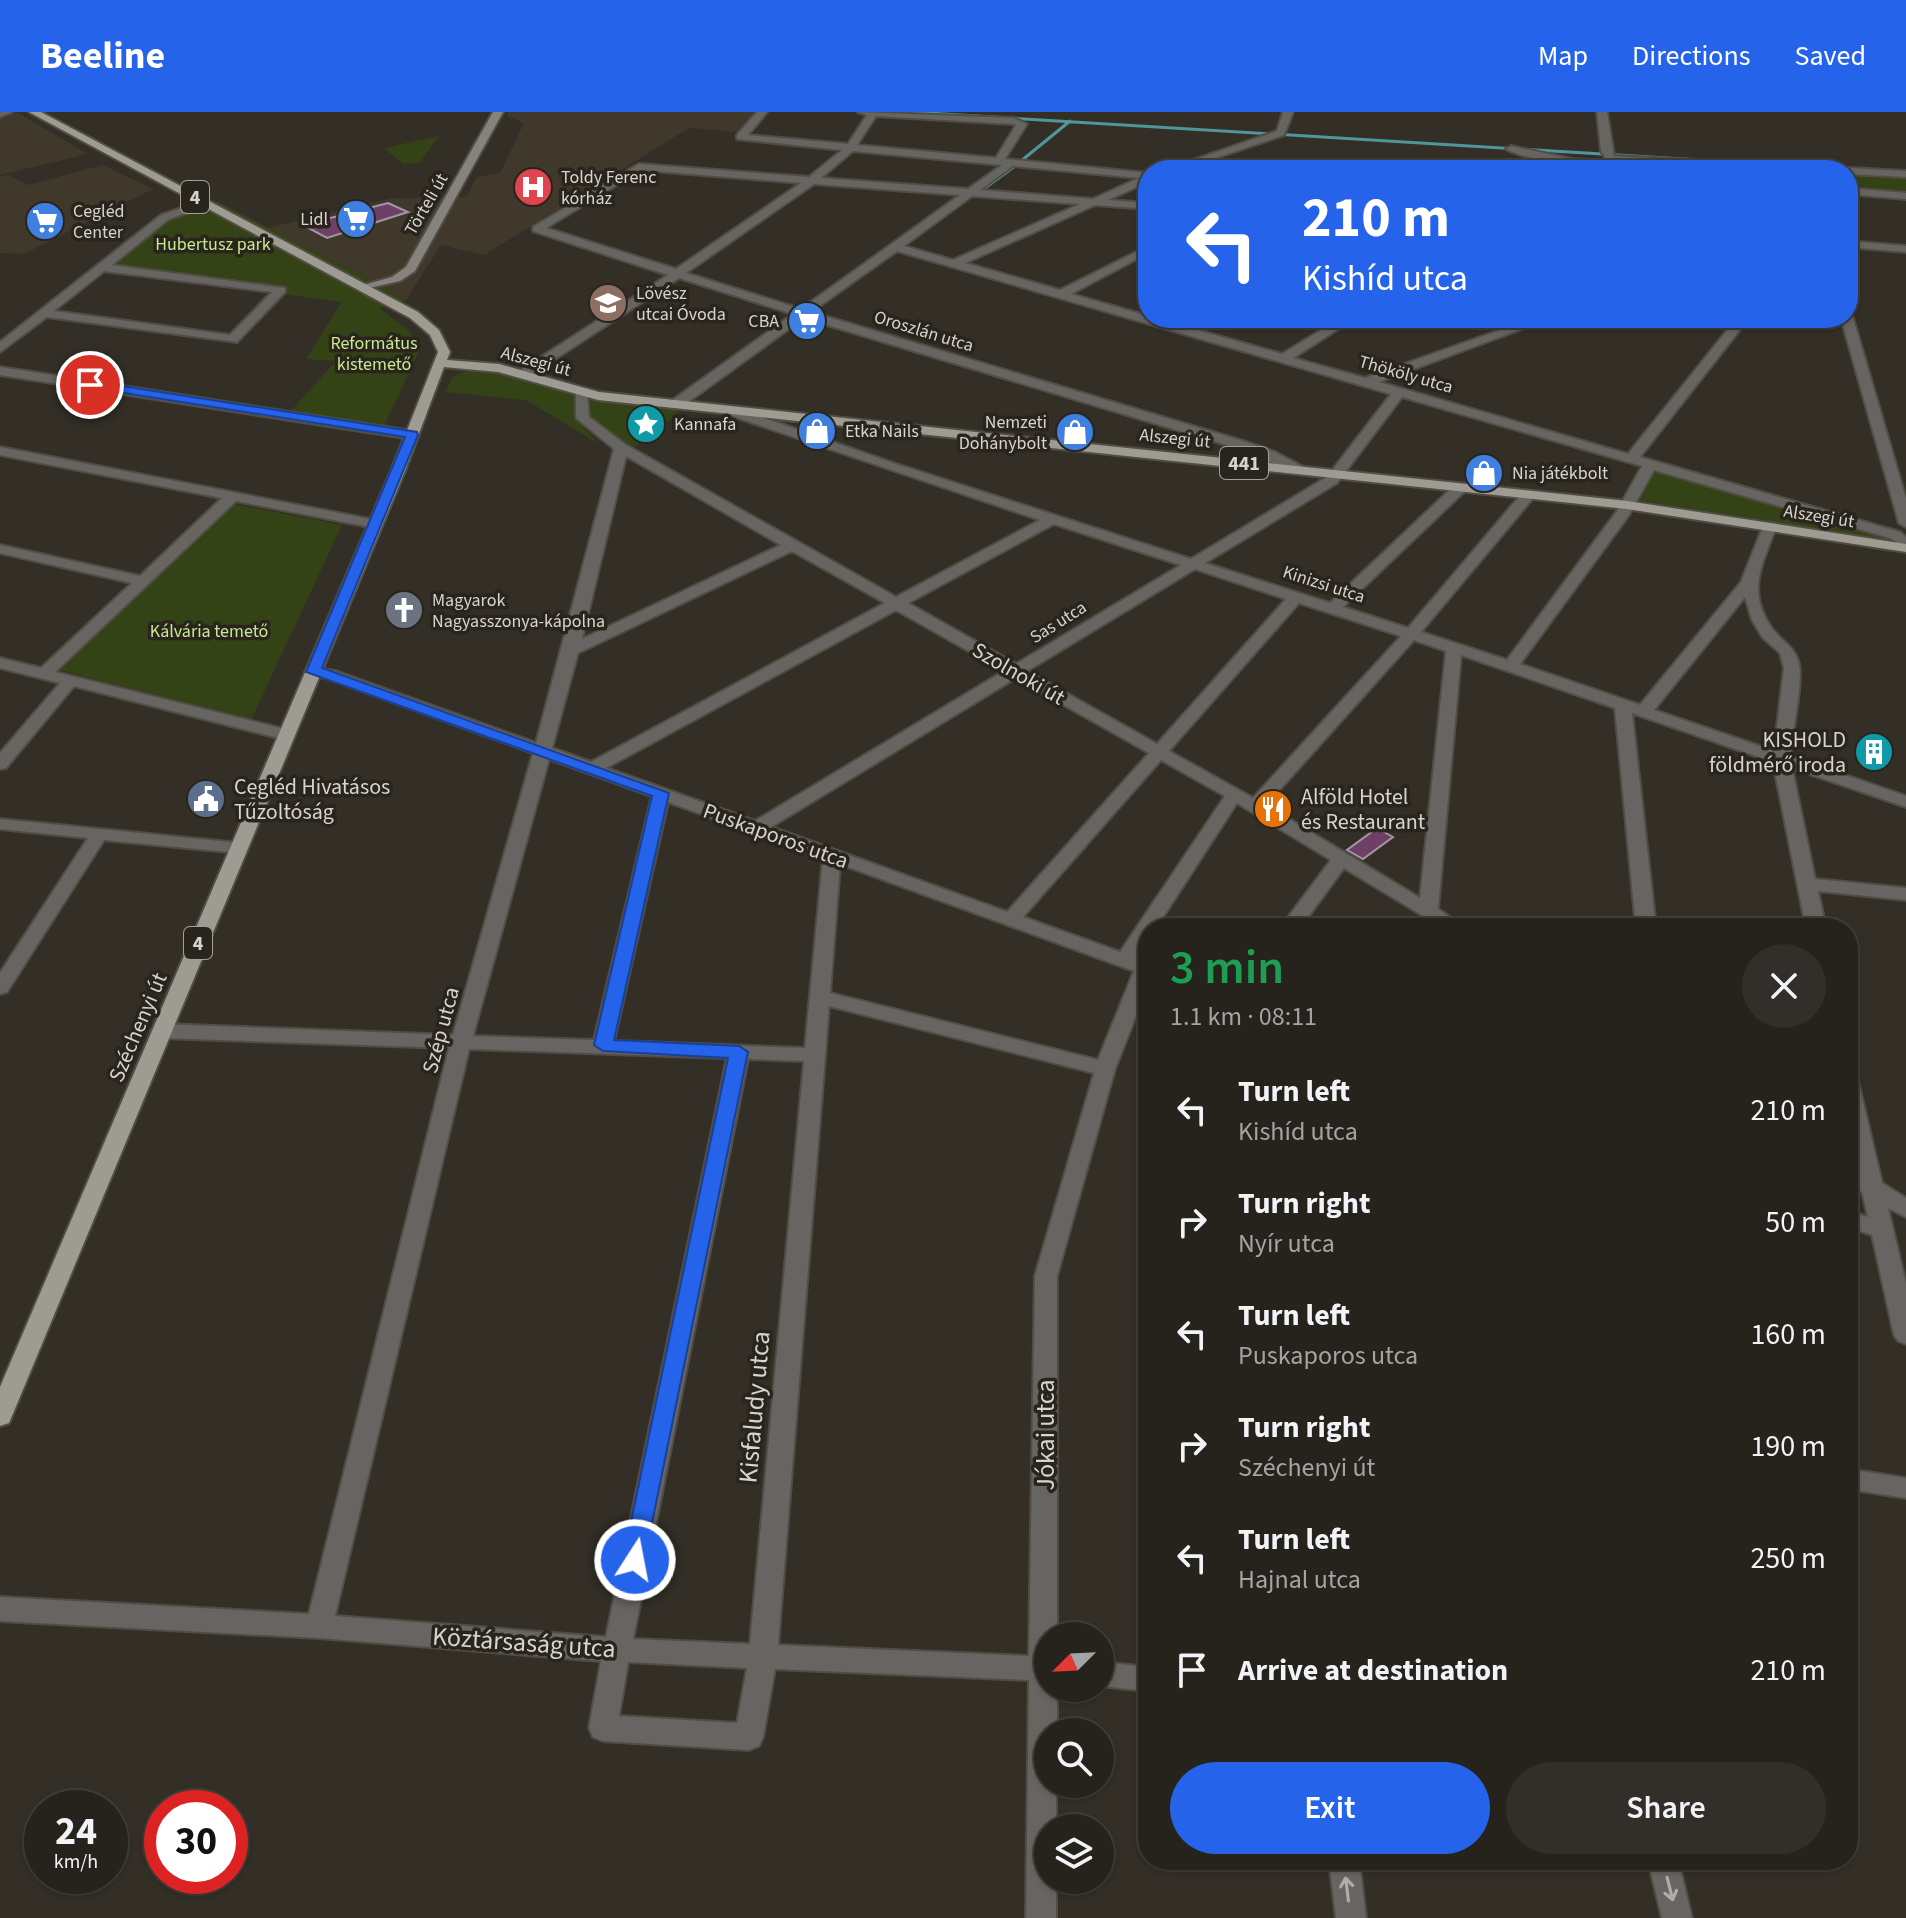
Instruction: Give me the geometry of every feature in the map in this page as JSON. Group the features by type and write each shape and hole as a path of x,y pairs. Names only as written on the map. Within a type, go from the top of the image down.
{"main road":[{"name":"4","path":"34,112 364,288"},
{"name":"Törteli út","path":"364,288 396,279 411,269 498,112"},
{"name":"Széchenyi út","path":"0,1416 442,363 442,346 424,321 364,288"},
{"name":"Alszegi út","path":"442,363 482,365 581,392 675,405 1627,505 1906,546"},
{"name":"441","path":"436,379 444,371 482,365"}],"street":[{"path":"0,114 7,112"},
{"path":"762,112 741,137 1138,176"},
{"path":"675,405 971,191 1005,162 1022,124 863,112"},
{"path":"1602,112 1612,160"},
{"path":"522,375 677,274 812,180 851,147 873,113"},
{"path":"1200,160 1279,134 1286,117"},
{"path":"1511,149 1563,160"},
{"name":"Oroszlán utca","path":"812,180 639,167 537,229 801,313 1235,443 1300,469"},
{"path":"1858,172 1903,174 1906,193 1858,191"},
{"path":"812,180 1138,205"},
{"path":"953,264 1138,182"},
{"path":"0,348 165,217 206,203"},
{"path":"1858,245 1906,249"},
{"name":"Thököly utca","path":"893,246 1138,313"},
{"path":"1062,294 1138,254"},
{"path":"44,313 233,339 281,290 102,267"},
{"name":"Thököly utca","path":"1193,328 1284,358 1895,535 1906,546"},
{"path":"1284,358 1333,328"},
{"path":"1367,382 1517,328"},
{"path":"1631,459 1735,328"},
{"path":"1850,328 1906,523"},
{"path":"0,371 412,435"},
{"name":"Sas utca","path":"758,827 1332,480 1400,391"},
{"name":"Szolnoki út","path":"581,392 583,418 621,448 1255,806 1440,918"},
{"name":"Kinizsi utca","path":"728,410 794,435 1510,666 1906,802"},
{"path":"794,435 794,428 801,418"},
{"name":"Szép utca","path":"319,1626 461,1041 571,650 621,448"},
{"path":"0,451 375,524"},
{"path":"1510,666 1627,505 1650,465"},
{"path":"1334,608 1461,487"},
{"path":"1255,806 1411,634 1529,494"},
{"path":"43,675 232,497"},
{"path":"591,769 1052,519"},
{"path":"1644,711 1748,583 1769,527"},
{"path":"571,650 792,545"},
{"path":"0,549 143,581"},
{"path":"1748,583 1760,620 1769,635 1787,651 1792,668 1781,759 1814,918"},
{"path":"1011,919 1297,596"},
{"path":"1428,911 1454,648"},
{"path":"0,663 286,735"},
{"name":"Puskaporos utca","path":"313,672 329,674 1138,966"},
{"path":"0,764 69,682"},
{"path":"1623,704 1645,918"},
{"path":"603,1045 661,793"},
{"name":"Jókai utca","path":"1166,918 1234,795"},
{"path":"0,824 239,848"},
{"path":"0,988 98,836"},
{"name":"Kisfaludy utca","path":"617,1650 603,1728 749,1737 763,1656 832,855"},
{"path":"1297,918 1341,859"},
{"path":"1807,884 1906,894"},
{"name":"Jókai utca","path":"1046,1622 1046,1276 1105,1069 1138,969"},
{"path":"820,997 1105,1069"},
{"path":"161,1031 815,1055"},
{"path":"617,1650 739,1052"},
{"path":"1858,1129 1906,1335"},
{"path":"1858,1178 1906,1209"},
{"path":"1858,1222 1884,1231"},
{"path":"1858,1481 1906,1488"},
{"name":"Köztársaság utca","path":"0,1609 319,1626 617,1650 1034,1668"},
{"path":"1114,1675 1138,1678"},
{"name":"Jókai utca","path":"1041,1918 1045,1702"},
{"path":"1345,1870 1351,1918"},
{"path":"1665,1870 1677,1918"}],"shaded area":[{"path":"0,112 16,112 88,154 0,175"},
{"name":"Toldy Ferenc kórház","path":"508,112 756,112 739,132 689,128 484,255 441,245 406,300 268,228 392,198 466,197 477,177 500,173 524,123 507,116"},
{"name":"Cegléd Center","path":"103,165 153,189 24,254 0,253 0,177 8,175 28,185"}],"green space":[{"path":"439,136 419,163 404,164 383,148"},
{"path":"1629,157 1684,160 1629,160"},
{"path":"1858,169 1906,172 1906,195 1858,191"},
{"path":"218,202 406,300 379,308 408,330 420,349 384,426 290,412 336,361 306,359 342,302 106,270 175,215"},
{"path":"472,369 496,370 574,395 577,399 573,417 599,444 526,400 446,392 452,377"},
{"path":"595,398 681,410 633,448 590,419 588,401"},
{"path":"1657,470 1884,535 1893,541 1638,500"},
{"name":"Kálvária temető","path":"233,504 342,525 251,720 60,670"}],"building":[{"name":"Lidl","path":"388,203 408,212 327,238 303,225"},
{"path":"1377,828 1393,837 1363,859 1347,850"}],"waterway":[{"path":"911,112 1069,122"},
{"path":"1021,161 1069,122"},
{"path":"1069,122 1700,160"},
{"path":"982,190 1015,166"}],"place":[{"name":"Toldy Ferenc kórház","path":"533,187"},
{"name":"Lidl","path":"356,219"},
{"name":"Cegléd Center","path":"45,221"},
{"name":"Lövész utcai Óvoda","path":"608,303"},
{"name":"CBA","path":"807,321"},
{"name":"Kannafa","path":"646,424"},
{"name":"Etka Nails","path":"817,431"},
{"name":"Nemzeti Dohánybolt","path":"1075,432"},
{"name":"Nia játékbolt","path":"1484,473"},
{"name":"Magyarok Nagyasszonya-kápolna","path":"404,610"},
{"name":"KISHOLD földmérő iroda","path":"1874,752"},
{"name":"Cegléd Hivatásos Tűzoltóság","path":"206,799"},
{"name":"Alföld Hotel és Restaurant","path":"1273,809"}],"route":[{"path":"90,385 412,435 313,672 329,674 661,793 603,1045 739,1052 635,1560"}],"park label":[{"name":"Hubertusz park","path":"213,244"},
{"name":"Református kistemető","path":"374,353"}]}
